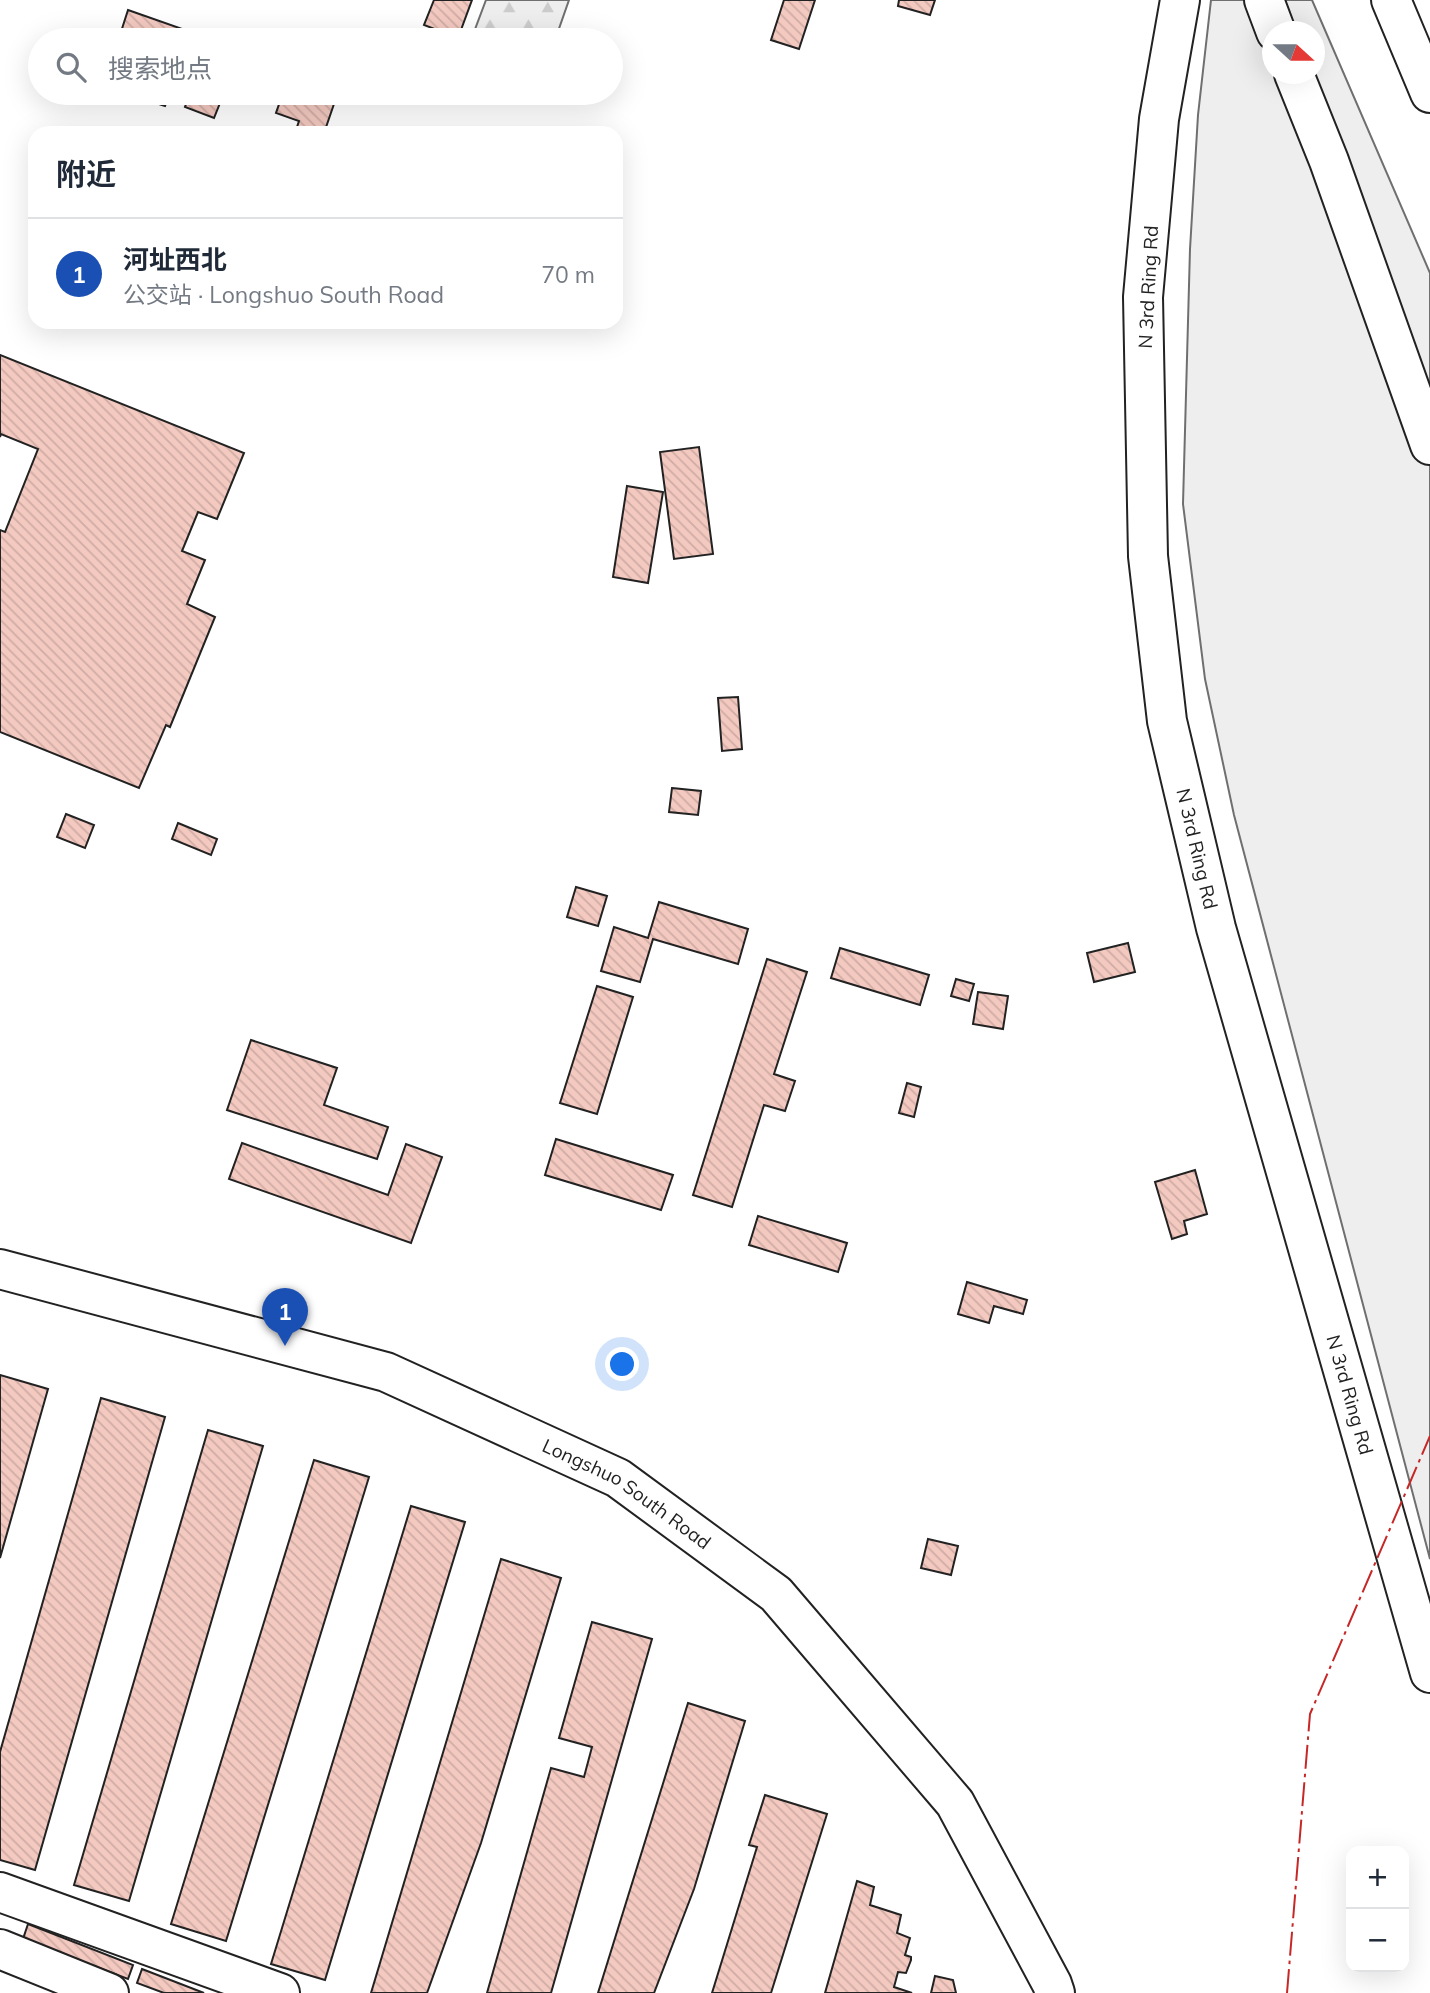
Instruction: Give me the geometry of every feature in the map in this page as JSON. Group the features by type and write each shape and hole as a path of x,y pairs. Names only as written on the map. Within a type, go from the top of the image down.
{"main road":[{"name":"N 3rd Ring Rd","path":"1180,0 1159,119 1143,298 1148,556 1167,721 1216,929 1430,1673"},
{"path":"1264,0 1272,21"},
{"path":"1391,0 1430,93"},
{"path":"1298,84 1329,161 1430,446"},
{"name":"Longshuo South Road","path":"0,1269 386,1373 618,1478 776,1594 955,1803 1055,1993"},
{"path":"0,1892 280,1993"},
{"path":"0,1949 109,1993"}],"green space":[{"path":"486,0 569,0 559,28 476,28"},
{"path":"1211,0 1312,0 1321,21 1262,21 1262,84 1325,84 1325,30 1430,273 1430,1559 1234,815 1205,679 1183,504 1190,249 1198,115"}],"building":[{"path":"434,0 472,0 462,28 432,28 424,25"},
{"path":"784,0 815,0 799,49 771,40"},
{"path":"899,0 935,0 930,15 898,6"},
{"path":"128,10 180,28 122,28"},
{"path":"186,105 219,105 214,118 185,107"},
{"path":"279,105 334,105 326,126 297,126 299,121 276,113"},
{"path":"0,355 244,453 217,519 198,512 182,551 205,560 187,604 215,617 170,727 166,725 139,788 0,732 0,530 5,532 38,449 1,434 0,437"},
{"path":"699,447 713,554 674,559 660,452"},
{"path":"627,486 663,492 648,583 613,577"},
{"path":"738,697 742,749 722,751 718,698"},
{"path":"672,788 701,791 698,815 669,812"},
{"path":"66,814 94,825 85,848 57,837"},
{"path":"178,823 217,839 211,855 172,839"},
{"path":"576,887 607,896 598,926 567,917"},
{"path":"659,902 748,929 738,964 653,939 640,982 601,971 614,927 648,938"},
{"path":"1128,943 1135,972 1094,982 1087,953"},
{"path":"840,948 929,975 920,1005 831,978"},
{"path":"767,959 807,972 774,1074 795,1081 785,1111 764,1105 732,1207 693,1195"},
{"path":"956,979 974,984 969,1001 951,996"},
{"path":"597,986 633,997 597,1114 560,1103"},
{"path":"978,992 1008,996 1003,1029 973,1024"},
{"path":"251,1040 337,1068 324,1105 388,1127 377,1159 227,1110"},
{"path":"907,1083 921,1087 914,1117 899,1113"},
{"path":"556,1139 673,1175 661,1210 545,1175"},
{"path":"242,1143 388,1195 406,1144 442,1157 411,1243 229,1179"},
{"path":"1195,1170 1207,1214 1184,1221 1187,1234 1172,1239 1155,1182"},
{"path":"758,1216 847,1243 838,1272 749,1245"},
{"path":"967,1282 1027,1300 1023,1314 994,1306 989,1323 958,1314"},
{"path":"0,1375 48,1389 0,1558"},
{"path":"101,1398 165,1417 35,1870 0,1860 0,1752"},
{"path":"208,1430 263,1446 129,1901 74,1885"},
{"path":"314,1460 369,1477 226,1941 171,1924"},
{"path":"411,1506 465,1522 325,1980 271,1964"},
{"path":"928,1539 958,1546 951,1575 921,1568"},
{"path":"501,1559 561,1578 481,1843 427,1993 371,1993"},
{"path":"592,1622 652,1639 551,1993 487,1993 551,1768 584,1777 592,1747 559,1738"},
{"path":"688,1703 745,1721 694,1889 654,1993 598,1993"},
{"path":"765,1795 827,1814 771,1993 712,1993 757,1847 749,1845"},
{"path":"857,1881 874,1887 870,1905 901,1915 897,1933 910,1938 905,1955 911,1957 911,1960 906,1973 898,1972 894,1987 912,1993 825,1993"},
{"path":"28,1924 133,1965 128,1979 23,1939"},
{"path":"142,1969 204,1993 164,1993 137,1983"},
{"path":"935,1976 953,1980 956,1993 931,1993"}],"power":[{"path":"1287,1993 1310,1714 1430,1436"}],"place":[{"name":"河址西北","path":"285,1346"}]}
